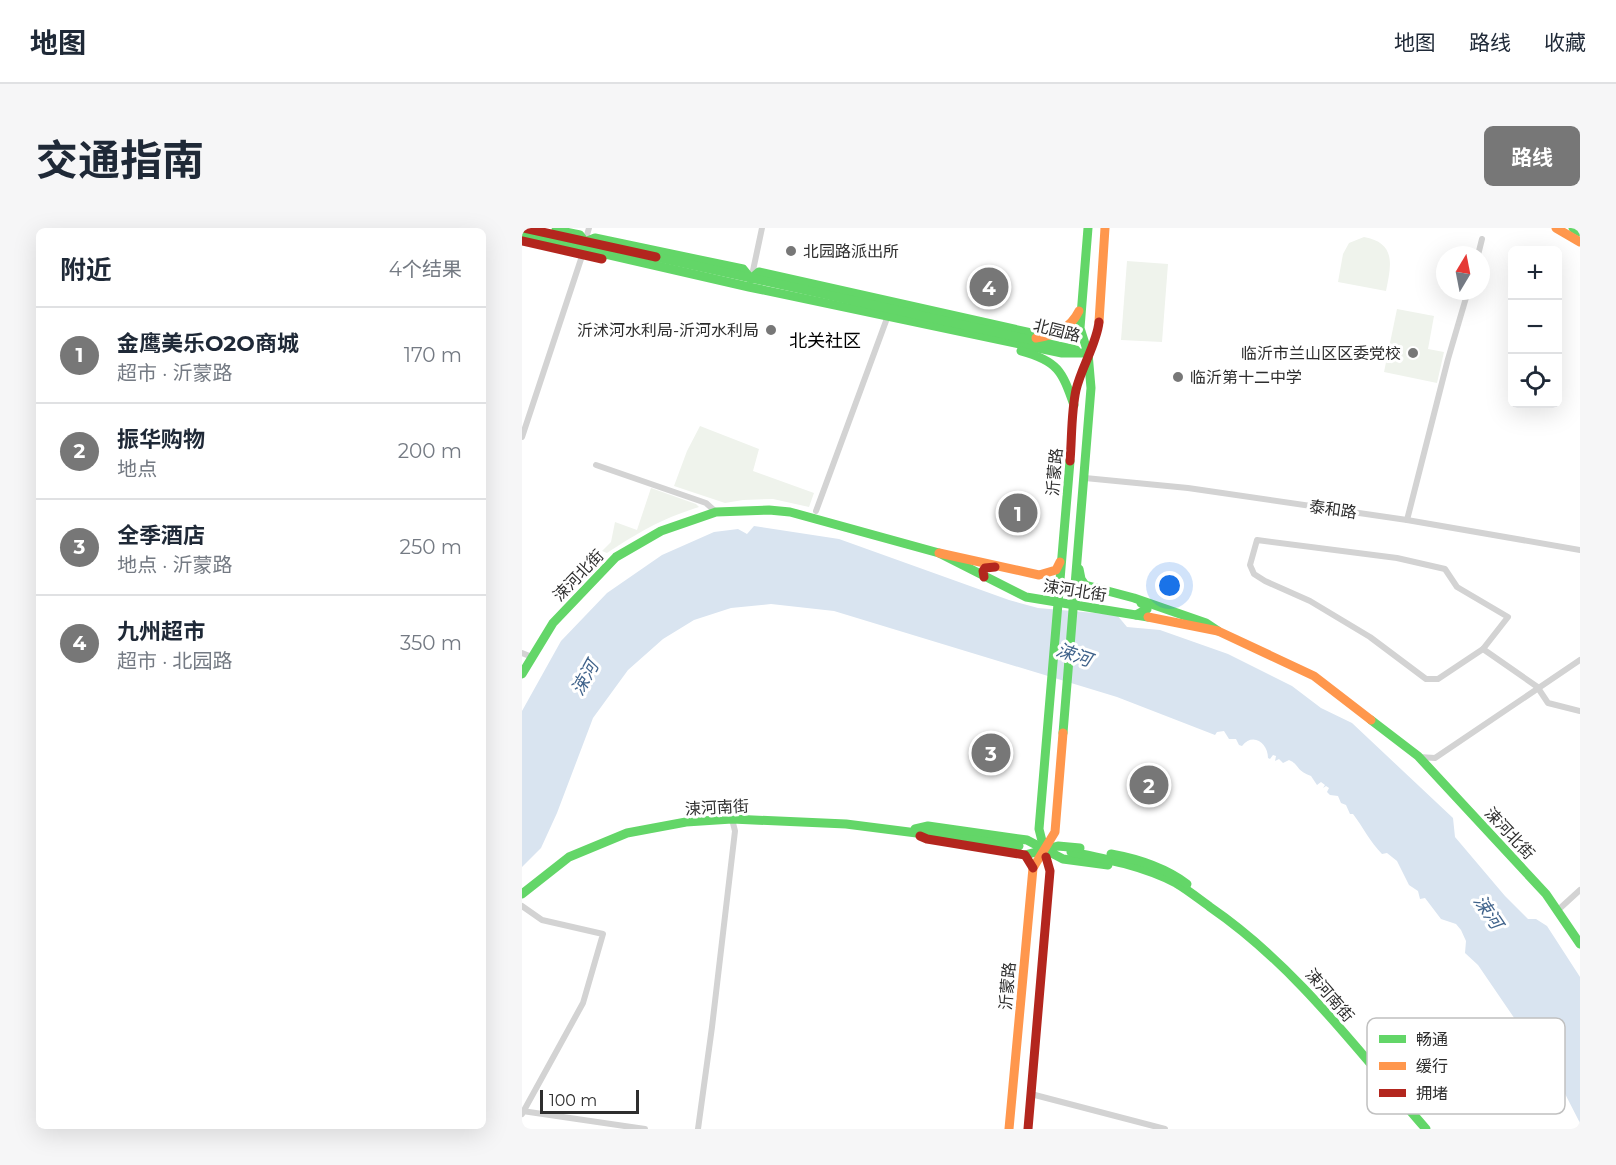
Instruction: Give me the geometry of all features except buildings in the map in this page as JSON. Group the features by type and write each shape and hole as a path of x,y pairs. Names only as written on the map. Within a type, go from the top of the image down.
{"main road":[{"name":"北园路","path":"524,228 584,248"},
{"path":"548,228 580,235 584,248"},
{"name":"沂蒙路","path":"1009,1129 1033,868 1055,832 1091,388 1088,353 1080,328 1088,228"},
{"name":"沂蒙路","path":"1028,1129 1050,871 1039,829 1058,594 1076,390 1098,331 1105,228"},
{"path":"1556,228 1580,242"},
{"path":"1573,228 1580,232"},
{"name":"北园路","path":"522,235 1063,345 1088,353"},
{"path":"584,248 595,238 743,269 750,283 759,272 1048,336"},
{"path":"522,241 584,248 886,321 915,325 1031,353 1062,373 1075,408"},
{"name":"北园路","path":"750,283 915,325 1062,353 1088,353"},
{"path":"1030,339 1058,333 1069,326 1076,320 1082,303"},
{"name":"涑河北街","path":"522,674 553,623 616,557 661,531 716,512 769,510 790,512 939,553 1026,597 1218,631 1314,676 1418,756 1546,894 1580,944"},
{"path":"939,553 1039,574 1056,570 1062,559"},
{"path":"1078,565 1085,585 1134,598 1206,623 1218,631"},
{"path":"984,577 982,570 989,566 1051,579 1058,594"},
{"path":"1075,596 1085,590 1090,590 1146,605 1148,609 1136,615"},
{"name":"涑河南街","path":"522,894 569,857 627,832 686,822 732,819 846,824 932,833 1019,846"},
{"path":"907,830 928,826 1027,840 1044,849"},
{"path":"907,830 927,839 1025,855 1033,868"},
{"path":"1050,871 1066,852 1055,832"},
{"name":"涑河南街","path":"1025,855 1044,849 1117,861 1146,870 1177,884 1261,945 1292,974 1367,1061"},
{"name":"涑河南街","path":"1413,1114 1426,1129"}],"street":[{"path":"522,436 589,228"},
{"path":"750,283 762,228"},
{"path":"1480,246 1482,239"},
{"path":"1407,520 1465,300"},
{"path":"816,511 886,321"},
{"path":"596,465 706,503 716,512"},
{"name":"泰和路","path":"1085,478 1188,488 1407,520 1580,550"},
{"path":"1257,540 1397,558 1445,569 1457,587 1508,617 1483,649 1438,680 1426,679 1370,637 1311,601 1254,574 1250,565 1257,540"},
{"path":"1483,649 1538,688 1548,703 1580,711"},
{"path":"522,653 532,657"},
{"path":"1418,756 1435,759 1580,660"},
{"path":"1435,759 1436,776"},
{"path":"698,1129 714,1015 735,831 732,819"},
{"path":"1557,910 1580,890"},
{"path":"522,906 542,920 603,934 583,1003 522,1112 645,1129"},
{"path":"1031,1094 1165,1129"}],"shaded area":[{"path":"1364,237 1375,240 1387,250 1390,265 1386,291 1338,282 1343,254 1349,243"},
{"path":"1127,261 1168,264 1162,342 1121,340"},
{"path":"1397,309 1434,316 1428,349 1444,352 1437,383 1384,372"},
{"path":"700,426 759,449 753,471 814,493 809,507 773,499 725,503 674,486 687,451"},
{"path":"651,488 699,507 651,527 607,553 602,551 611,542 615,522 637,530"}],"water":[{"name":"涑河","path":"754,526 839,539 1009,600 1038,608 1117,615 1127,627 1160,630 1228,654 1292,686 1321,708 1352,723 1453,818 1455,837 1505,896 1528,919 1536,919 1547,926 1580,977 1580,1123 1565,1094 1565,1018 1514,1018 1478,965 1465,953 1466,941 1456,924 1441,919 1425,898 1420,899 1418,891 1409,885 1397,861 1387,853 1382,854 1353,814 1350,814 1346,805 1341,803 1338,796 1330,795 1327,792 1329,788 1326,786 1323,788 1325,785 1321,782 1317,785 1311,776 1292,762 1289,760 1283,763 1279,759 1275,761 1276,756 1273,755 1270,759 1268,758 1263,744 1259,741 1251,740 1242,746 1236,739 1229,739 1224,731 1217,732 1215,735 1117,697 834,611 771,604 731,608 694,620 663,639 628,670 593,718 557,813 541,848 522,867 522,711 561,641 607,593 662,555 714,532 738,529 747,534"}],"traffic: fast":[{"path":"1063,733 1091,388 1088,353 1080,328 1088,228"},
{"path":"1573,228 1580,232"},
{"path":"556,230 580,235 585,242 595,238 743,269 751,279 759,272 1045,336"},
{"path":"522,235 749,287 1062,353 1088,353"},
{"path":"656,257 1076,350"},
{"path":"1021,351 1043,359 1057,369 1074,405"},
{"path":"1046,857 1039,829 1070,461"},
{"path":"522,674 553,623 616,557 661,531 716,512 769,510 790,512 939,553 1026,597 1148,617"},
{"path":"1079,569 1085,585 1134,598 1206,623 1218,631"},
{"path":"1136,615 1147,609 1146,605 1141,603"},
{"path":"1371,720 1418,756 1546,894 1580,944"},
{"path":"522,894 569,857 627,833 686,822 732,819 846,824 1019,846"},
{"path":"915,829 928,826 1027,840 1063,859 1108,865"},
{"path":"1025,855 1058,846 1080,848"},
{"path":"1071,852 1151,872 1185,889 1241,930 1270,956 1325,1011 1367,1060"},
{"path":"1111,854 1151,864 1187,884"},
{"path":"1413,1114 1426,1129"}],"traffic: slow":[{"path":"1099,322 1105,228"},
{"path":"1556,228 1580,242"},
{"path":"1036,338 1066,327 1079,311"},
{"path":"939,553 1039,575 1056,570 1060,562"},
{"path":"1148,617 1218,631 1314,676 1371,720"},
{"path":"1009,1129 1033,868 1055,832 1063,733"}],"traffic: jam":[{"path":"524,228 656,257"},
{"path":"522,241 602,259"},
{"path":"1070,461 1076,390 1099,322"},
{"path":"984,577 985,568 995,567"},
{"path":"920,836 1025,855 1033,868"},
{"path":"1028,1129 1050,871 1046,857"}],"place":[{"name":"北园路派出所","path":"791,251"},
{"name":"九州超市","path":"989,287"},
{"name":"沂沭河水利局-沂河水利局","path":"771,330"},
{"name":"临沂市兰山区区委党校","path":"1413,353"},
{"name":"临沂第十二中学","path":"1178,377"},
{"name":"金鹰美乐O2O商城","path":"1018,513"},
{"name":"全季酒店","path":"991,753"},
{"name":"振华购物","path":"1149,785"}],"district":[{"name":"北关社区","path":"825,341"}]}
